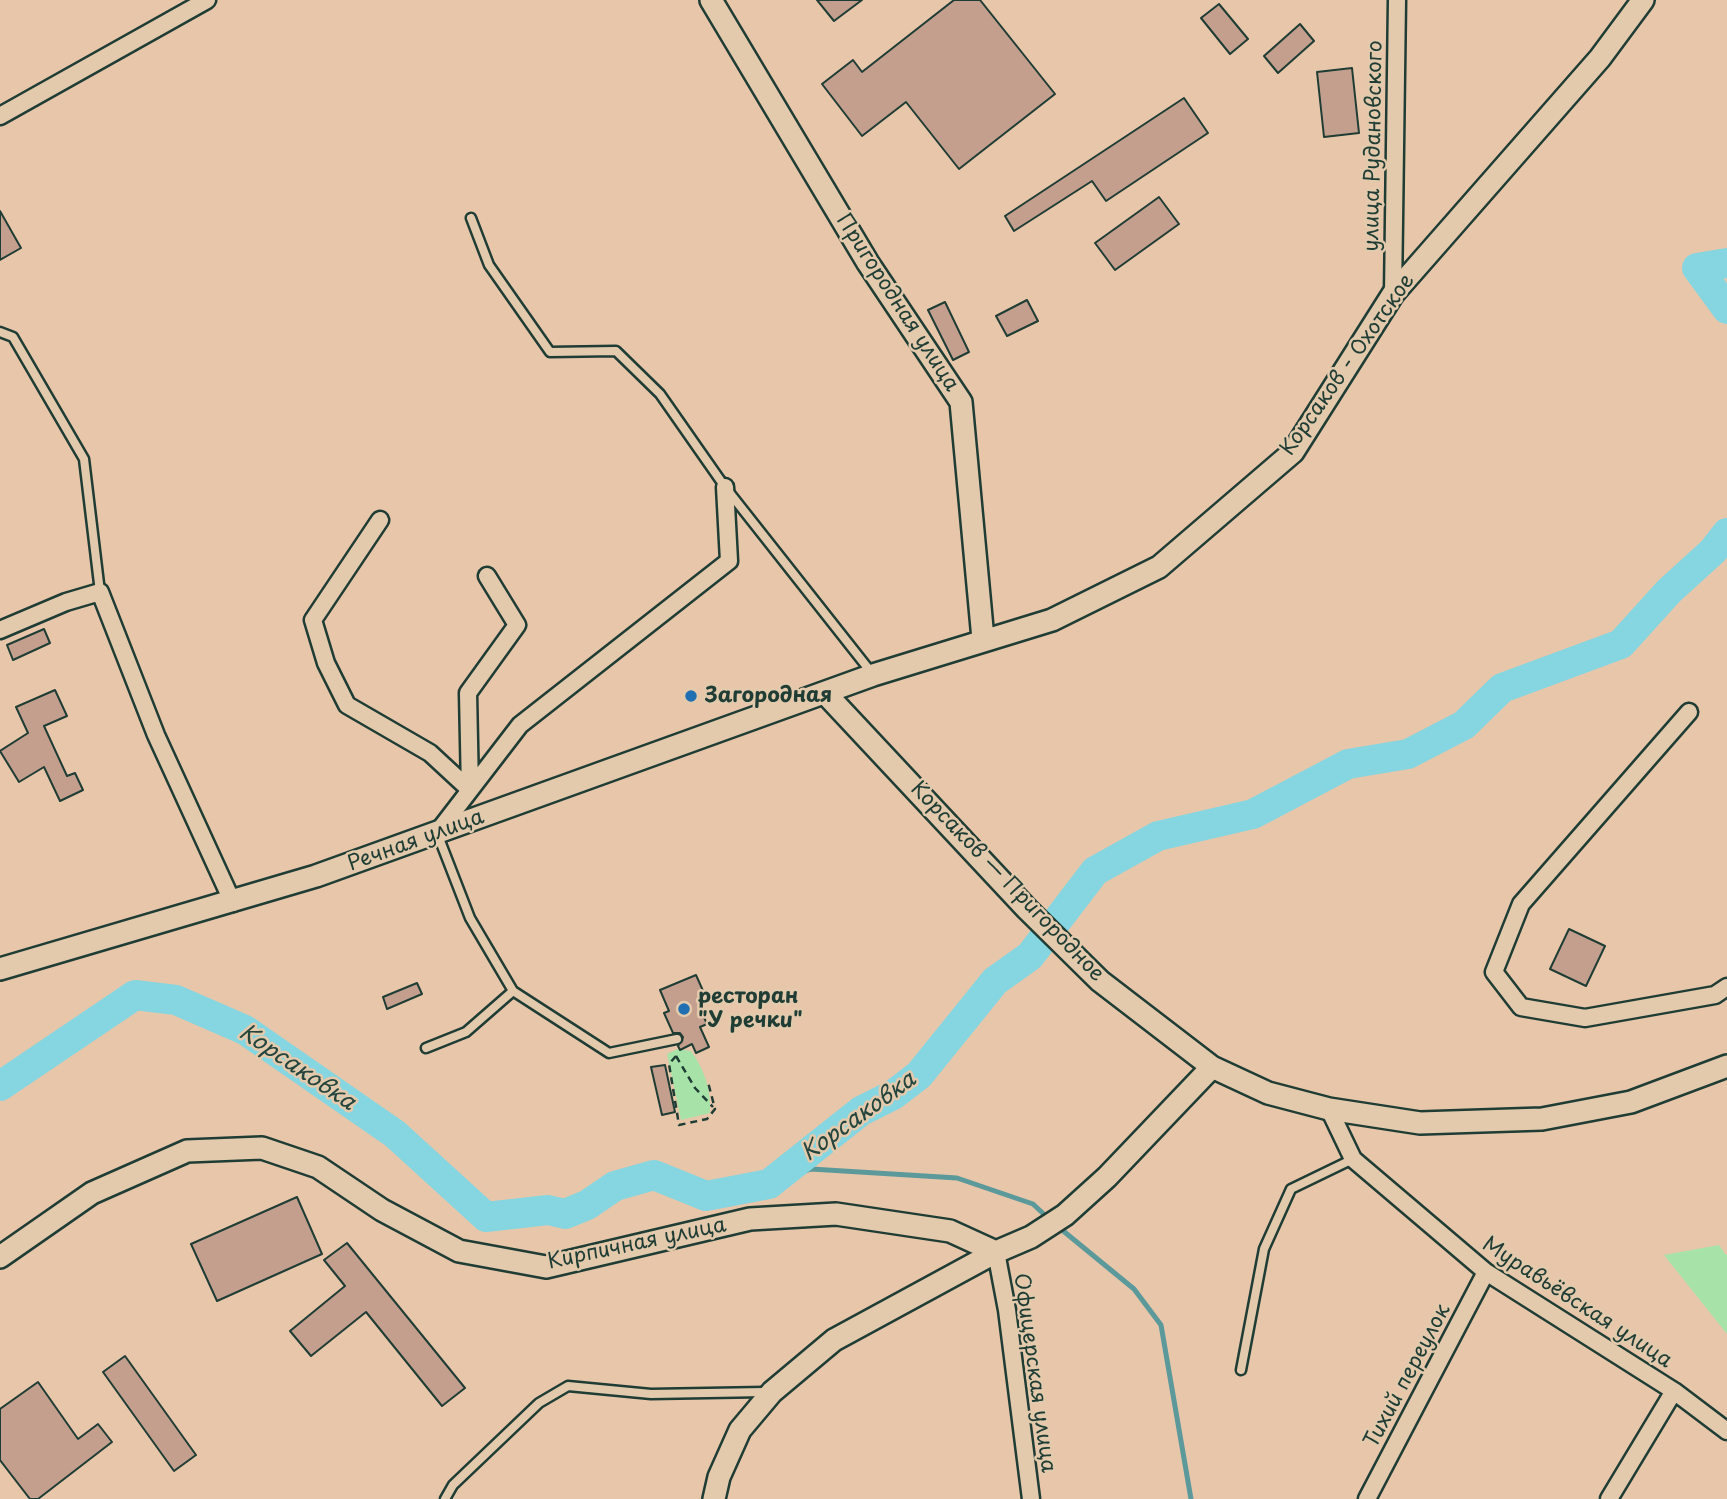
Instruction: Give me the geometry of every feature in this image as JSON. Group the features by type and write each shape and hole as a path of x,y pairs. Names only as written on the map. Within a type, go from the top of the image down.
{"street":[{"path":"0,116 207,0"},
{"name":"Пригородная улица","path":"711,0 868,263 961,402 983,639"},
{"name":"улица Рудановского","path":"1393,293 1396,0"},
{"name":"Корсаков - Охотское","path":"825,692 983,639 1052,620 1159,567 1293,452 1393,293 1600,58 1643,0"},
{"path":"437,833 520,724 729,561 725,487"},
{"path":"380,520 313,620 326,663 347,705 430,753 470,789"},
{"path":"470,789 468,693 517,625 487,576"},
{"path":"0,630 66,602 100,592 156,735 233,903"},
{"name":"Речная улица","path":"0,969 233,903 437,833 825,692"},
{"name":"Корсаков — Пригородное","path":"825,692 1027,909 1100,981 1212,1067 1268,1093 1329,1109 1420,1123 1542,1119 1631,1102 1727,1066"},
{"path":"1689,712 1521,904 1494,972 1521,1007 1585,1018 1715,995 1727,987"},
{"path":"714,1499 719,1477 740,1430 772,1392 834,1340 996,1252 1031,1237 1065,1215 1212,1067"},
{"name":"Муравьёвская улица","path":"1329,1109 1353,1158 1389,1192 1486,1272 1674,1391 1727,1431"},
{"name":"Кирпичная улица","path":"0,1257 92,1193 187,1151 262,1148 318,1167 383,1210 459,1251 546,1267 750,1219 836,1214 950,1231 996,1252"},
{"name":"Офицерская улица","path":"996,1252 1007,1310 1031,1499"},
{"name":"Тихий переулок","path":"1367,1499 1486,1272"},
{"path":"1609,1499 1674,1391"}],"lane":[{"path":"471,218 489,265 550,352 616,351 660,394 725,487 873,675"},
{"path":"0,332 13,337 84,459 100,592"},
{"path":"437,833 470,918 513,991 609,1053 673,1039"},
{"path":"426,1048 466,1031 513,991"},
{"path":"1241,1370 1265,1249 1291,1189 1353,1158"},
{"path":"444,1499 453,1485 539,1403 568,1386 651,1394 772,1392"}],"path":[{"path":"673,1039 676,1056 695,1088 716,1109"},
{"path":"676,1056 669,1064 679,1125 707,1119 716,1109"},
{"path":"708,1082 716,1109"}],"green space":[{"path":"678,1049 691,1051 700,1065 708,1088 710,1113 681,1120 667,1054"},
{"path":"1719,1245 1727,1256 1727,1334 1664,1255"}],"building":[{"path":"817,0 862,0 834,21"},
{"path":"954,0 980,0 1055,94 959,169 906,102 862,136 822,84 853,60 862,72"},
{"path":"1219,4 1248,39 1230,54 1201,18"},
{"path":"1300,24 1314,41 1278,73 1264,56"},
{"path":"1352,68 1359,133 1324,137 1317,72"},
{"path":"1184,98 1208,133 1106,201 1092,181 1014,231 1005,216"},
{"path":"1159,197 1179,224 1115,270 1095,243"},
{"path":"0,211 21,248 0,260"},
{"path":"1027,300 1038,321 1007,336 996,316"},
{"path":"945,302 969,352 953,360 928,310"},
{"path":"44,629 50,643 13,660 7,645"},
{"path":"55,690 67,716 44,726 67,776 75,773 83,790 60,801 44,767 19,782 0,751 28,733 16,707"},
{"path":"1569,929 1605,946 1586,986 1550,969"},
{"name":"ресторан \"У речки\"","path":"696,975 708,1002 699,1006 707,1024 700,1027 709,1047 696,1053 692,1044 680,1050 678,1046 683,1037 680,1033 673,1033 664,1013 669,1011 660,990"},
{"path":"417,983 422,994 387,1009 383,997"},
{"path":"665,1065 675,1112 662,1115 651,1067"},
{"path":"297,1197 322,1254 217,1301 191,1244"},
{"path":"347,1243 465,1388 442,1406 366,1312 311,1356 290,1331 345,1286 324,1260"},
{"path":"125,1356 196,1455 174,1471 103,1372"},
{"path":"38,1382 78,1439 98,1424 112,1442 38,1499 30,1499 0,1460 0,1409"}],"waterway":[{"name":"Корсаковка","path":"1727,263 1697,268 1727,309"},
{"name":"Корсаковка","path":"0,1086 135,995 176,1000 245,1030 395,1134 486,1217 548,1210 565,1214 587,1205 615,1186 654,1175 706,1196 769,1184 861,1111 893,1095 919,1075 995,981 1030,956 1095,871 1158,836 1253,814 1348,764 1408,754 1464,725 1502,688 1621,644 1669,591 1713,551 1727,533"},
{"path":"769,1184 811,1169 957,1178 1033,1204 1049,1219"},
{"path":"1056,1225 1134,1289 1161,1325 1191,1499"}],"place":[{"name":"Загородная","path":"691,696"},
{"name":"ресторан \"У речки\"","path":"684,1009"}]}
